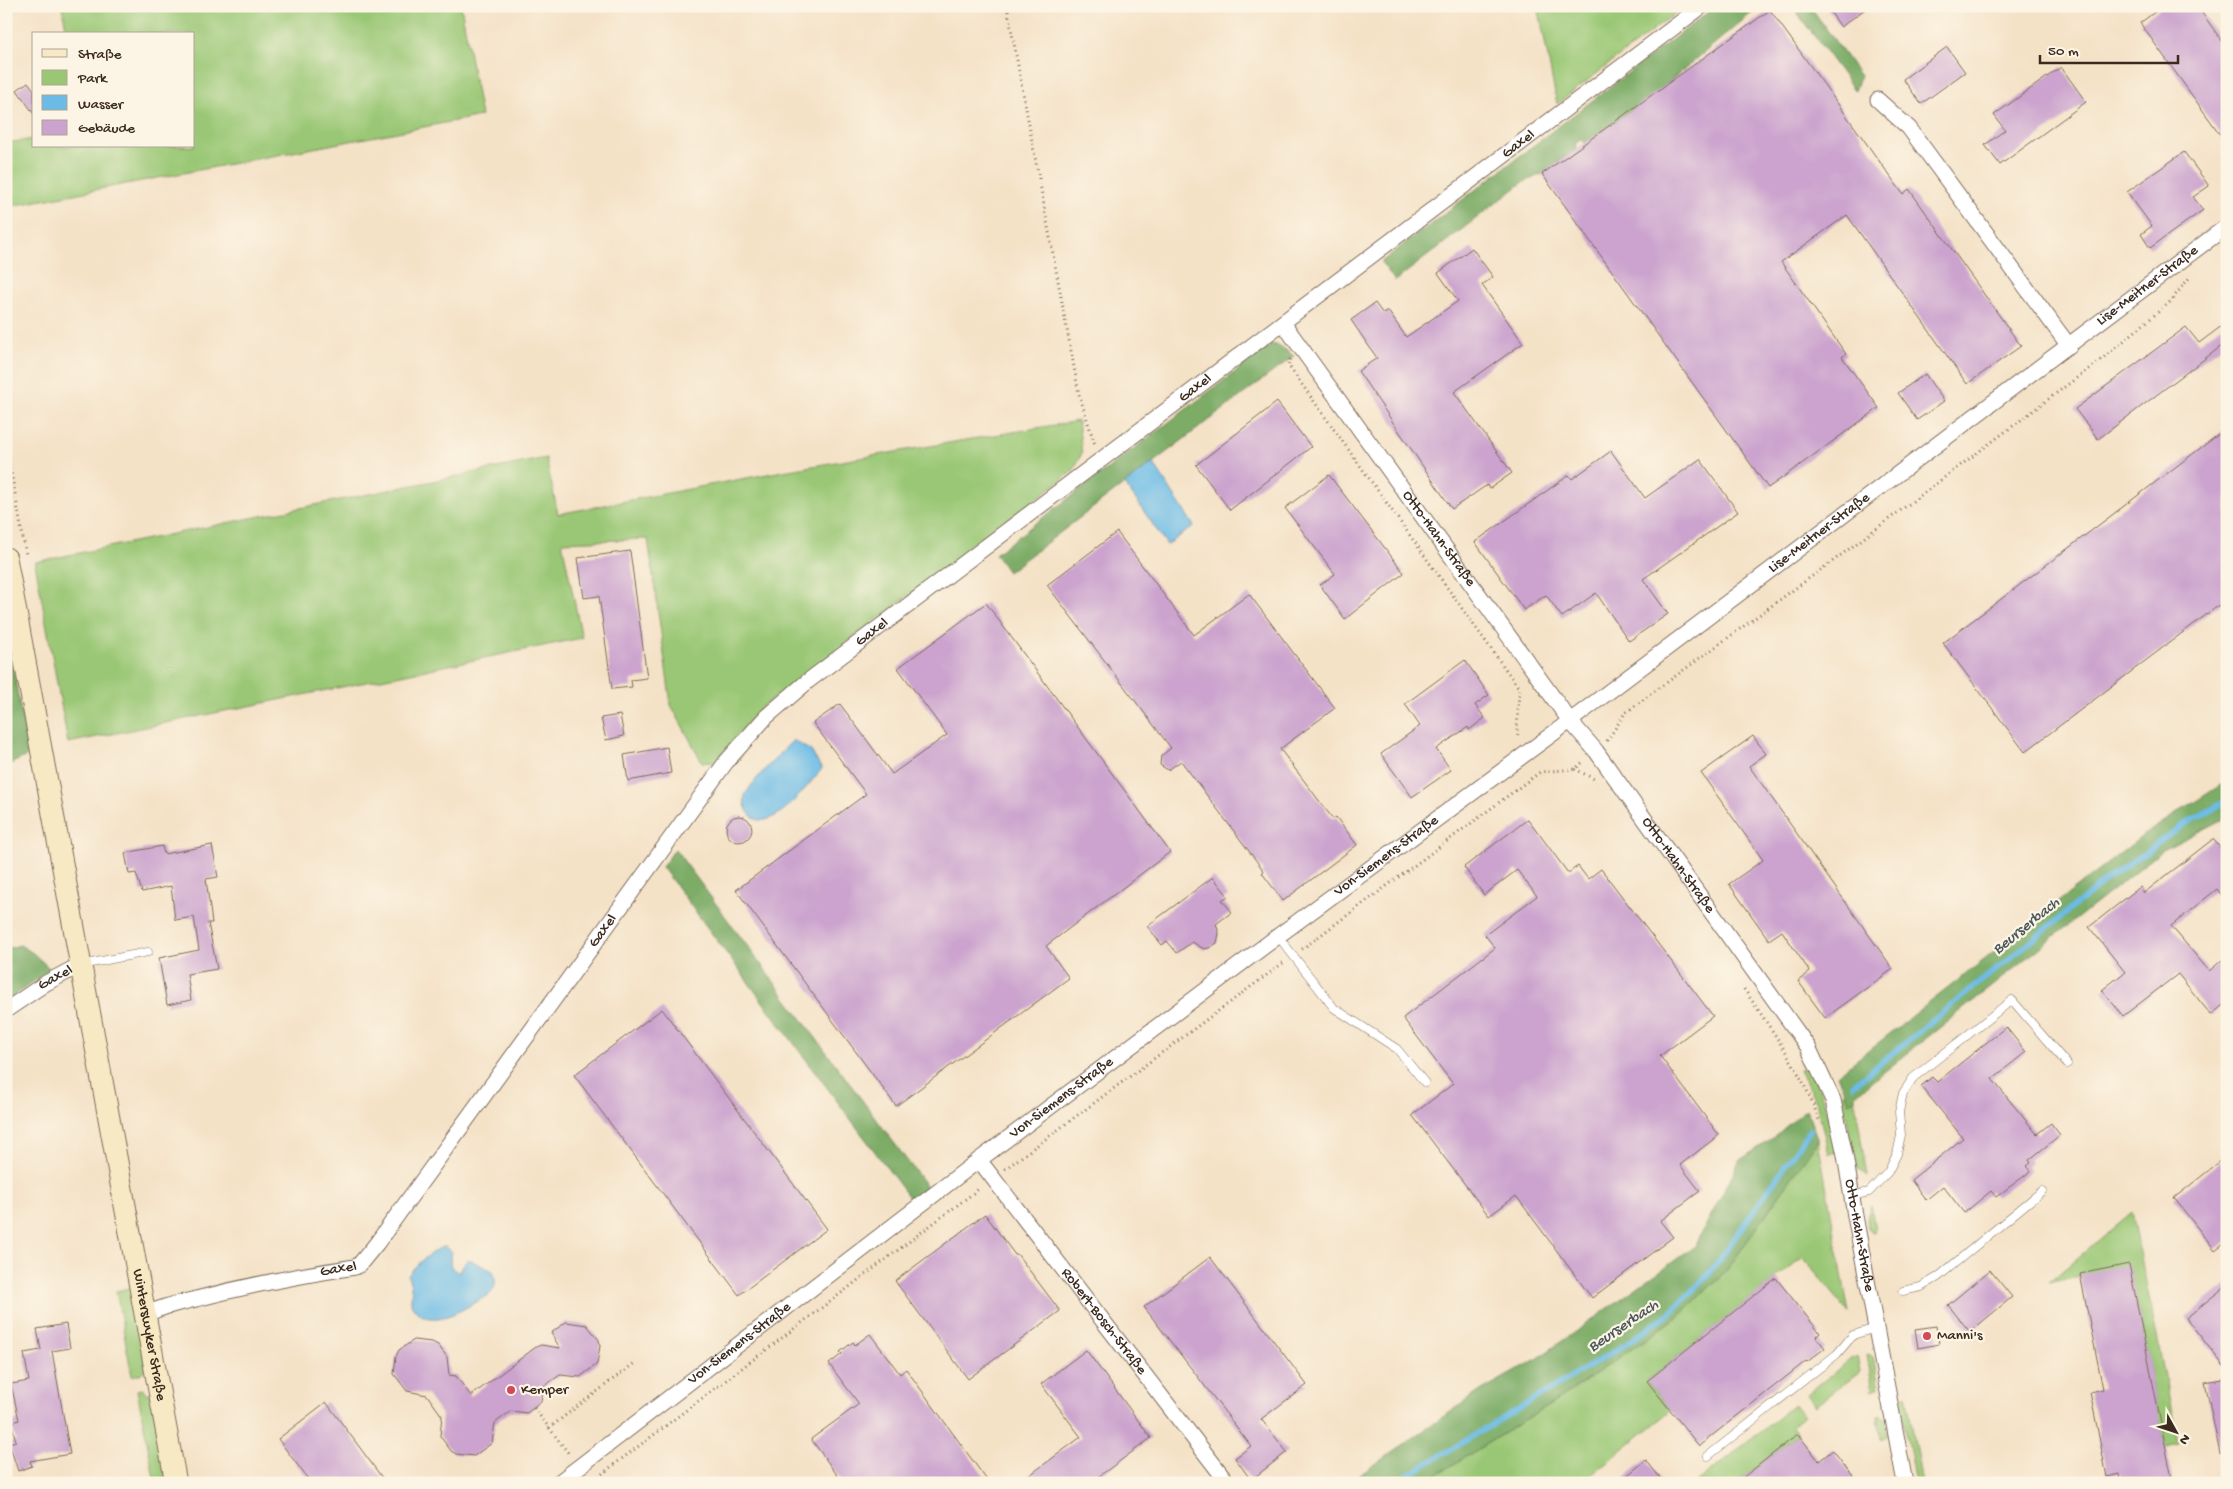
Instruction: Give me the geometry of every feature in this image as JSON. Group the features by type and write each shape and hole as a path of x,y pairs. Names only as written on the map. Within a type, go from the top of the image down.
{"street":[{"name":"Gaxel","path":"145,1315 164,1306 211,1294 354,1267 359,1264 377,1243 726,762 766,717 808,681 1702,6"},
{"path":"1878,100 1909,128 2069,346"},
{"name":"Lise-Meitner-Straße","path":"1570,721 2227,226"},
{"name":"Otto-Hahn-Straße","path":"1283,323 1570,721 1596,751 1808,1047 1833,1100 1845,1155 1905,1483"},
{"name":"Winterswyker Straße","path":"6,558 176,1483"},
{"name":"Von-Siemens-Straße","path":"558,1483 979,1160 1278,936 1570,721"},
{"name":"Gaxel","path":"6,1010 46,982 80,965"},
{"name":"Robert-Bosch-Straße","path":"979,1160 1228,1483"}],"lane":[{"path":"1278,936 1334,1008 1397,1049 1425,1083"},
{"path":"80,965 148,952"},
{"path":"1852,1196 1869,1192 1888,1172 1896,1154 1901,1135 1899,1112 1903,1093 1913,1078 2012,1000 2067,1064"},
{"path":"1903,1291 1920,1287 1938,1276 2042,1190"},
{"path":"1708,1456 1837,1354 1853,1335 1876,1328"}],"path":[{"path":"1007,6 1079,394 1087,425 1102,459"},
{"path":"1606,743 1618,720 1625,713 1841,555 2102,359 2169,303 2195,271"},
{"path":"1294,339 1288,365 1519,688 1517,733 1525,755 1540,772"},
{"path":"590,1483 993,1178 1540,772 1575,769 1589,758"},
{"path":"1575,769 1596,781"},
{"path":"1742,986 1786,1052 1804,1084 1820,1126"},
{"path":"549,1428 636,1362"},
{"path":"534,1408 579,1467"}],"green space":[{"path":"62,6 461,6 481,116 6,207 6,143 32,139 32,148 195,148 195,32 67,32"},
{"path":"1538,6 1685,6 1557,104"},
{"path":"1716,6 1760,6 1658,91 1585,143 1582,139 1575,144 1577,148 1542,174 1522,183 1395,281 1381,262"},
{"path":"1792,6 1810,6 1860,76 1855,91"},
{"path":"1272,344 1280,346 1294,356 1008,572 995,554"},
{"path":"1078,421 1082,453 1073,471 759,709 714,763 702,762 671,705 648,539 562,542 582,638 68,743 35,562 546,458 558,514 783,471"},
{"path":"6,630 29,755 6,766"},
{"path":"2227,781 2227,817 2163,850 1855,1095 1855,1100 1849,1102 1837,1075 2145,834"},
{"path":"675,849 927,1187 911,1200 662,867"},
{"path":"20,945 33,953 50,969 6,1002 6,949"},
{"path":"1809,1068 1823,1098 1829,1120 1836,1152 1829,1154 1817,1105 1800,1070"},
{"path":"1845,1093 1849,1102 1855,1100 1867,1177 1858,1169 1841,1094"},
{"path":"1806,1109 1818,1140 1727,1270 1679,1316 1561,1398 1423,1483 1348,1483 1482,1390 1537,1359 1695,1246 1740,1160 1773,1138"},
{"path":"1818,1140 1849,1313 1803,1257 1647,1381 1671,1411 1580,1483 1423,1483 1561,1398 1679,1316 1727,1270"},
{"path":"1871,1205 1875,1231 1873,1232 1868,1229 1867,1218"},
{"path":"2132,1212 2178,1443 2165,1446 2129,1265 2048,1283"},
{"path":"132,1289 147,1368 140,1374 132,1376 116,1291"},
{"path":"1867,1355 1873,1357 1879,1387 1873,1390"},
{"path":"1857,1356 1860,1372 1815,1406 1806,1395"},
{"path":"142,1389 151,1395 167,1483 155,1483 137,1390"},
{"path":"1906,1394 1922,1483 1915,1483 1900,1400"},
{"path":"1794,1405 1804,1416 1792,1427 1798,1434 1736,1483 1696,1483"},
{"path":"1882,1415 1885,1418 1888,1435 1881,1439 1878,1416"}],"water":[{"path":"1153,463 1194,526 1167,545 1125,484"},
{"path":"793,740 811,751 822,769 786,808 765,820 755,819 746,808 745,796 763,772"},
{"path":"446,1246 451,1251 450,1264 455,1270 458,1272 467,1260 472,1261 493,1271 495,1285 488,1296 464,1309 447,1316 430,1318 422,1315 412,1306 411,1286 408,1276 414,1267 425,1258 441,1247"}],"building":[{"path":"1826,6 1869,6 1841,27"},
{"path":"2163,6 2197,6 2227,48 2227,144 2140,23"},
{"path":"1770,10 1903,194 1909,189 2021,346 1967,384 1847,215 1781,262 1846,354 1842,357 1879,408 1768,488 1542,174"},
{"path":"1947,47 1965,72 1921,104 1903,79"},
{"path":"2061,67 2086,102 2000,165 1985,145 2005,130 1994,115"},
{"path":"28,82 32,87 32,111 17,90"},
{"path":"2184,152 2209,186 2193,197 2203,210 2150,248 2141,234 2152,226 2127,192"},
{"path":"1472,248 1493,277 1482,285 1523,343 1454,392 1512,473 1489,489 1487,485 1452,509 1358,371 1377,358 1351,320 1375,303 1383,314 1388,311 1406,337 1458,301 1438,273"},
{"path":"2227,322 2227,342 2098,439 2075,409 2186,327 2199,343"},
{"path":"1925,374 1944,401 1917,420 1898,393"},
{"path":"1277,402 1311,447 1230,510 1196,465"},
{"path":"2227,428 2227,599 2025,752 1943,643"},
{"path":"1611,451 1645,498 1700,459 1738,512 1643,579 1668,614 1629,641 1596,593 1562,617 1546,595 1524,610 1475,542 1569,475 1572,479"},
{"path":"1329,475 1404,573 1345,619 1320,585 1335,574 1285,508"},
{"path":"1117,532 1194,635 1249,594 1335,708 1280,749 1333,819 1336,817 1357,845 1283,901 1262,873 1264,871 1181,761 1168,770 1160,765 1161,756 1171,748 1047,585"},
{"path":"630,551 647,678 631,680 632,687 612,689 599,596 584,598 578,558"},
{"path":"986,603 1170,852 1046,946 1069,978 896,1106 736,890 866,794 813,723 840,704 892,774 947,735 898,668"},
{"path":"1465,660 1489,695 1475,705 1485,718 1469,730 1468,727 1436,749 1451,770 1412,797 1381,754 1420,726 1405,704"},
{"path":"620,715 624,736 606,740 601,718"},
{"path":"1753,736 1766,754 1749,766 1893,969 1825,1018 1798,981 1810,972 1782,931 1769,940 1729,884 1763,860 1701,773"},
{"path":"667,747 671,773 628,781 624,755"},
{"path":"739,816 748,820 752,829 748,838 739,842 730,838 726,829 730,820"},
{"path":"1528,819 1568,873 1578,866 1588,879 1601,869 1713,1016 1660,1056 1719,1135 1680,1165 1700,1191 1660,1221 1673,1237 1592,1298 1516,1196 1489,1216 1412,1115 1453,1084 1403,1018 1495,948 1485,935 1537,896 1517,870 1484,895 1464,867"},
{"path":"2213,839 2227,856 2227,902 2217,889 2171,926 2209,971 2227,956 2227,1002 2211,1015 2178,974 2123,1016 2102,990 2125,972 2089,927 2140,887 2144,893"},
{"path":"212,845 218,877 206,879 212,923 208,923 217,969 187,974 191,1000 167,1005 159,958 199,950 194,917 175,920 171,886 142,892 136,873 129,874 125,853 162,846 164,854"},
{"path":"1213,877 1228,896 1222,900 1232,912 1216,924 1219,933 1217,943 1204,949 1192,942 1177,953 1167,941 1162,945 1147,926"},
{"path":"662,1009 827,1229 739,1295 574,1075"},
{"path":"2006,1027 2026,1052 1992,1079 2037,1134 2051,1123 2060,1135 2029,1160 2031,1163 2027,1166 2031,1171 1996,1197 1991,1191 1964,1213 1943,1186 1926,1200 1911,1180 1963,1138 1921,1086 1932,1077 1937,1082"},
{"path":"2227,1156 2227,1241 2215,1250 2174,1198"},
{"path":"985,1214 1060,1311 968,1379 895,1281"},
{"path":"1210,1257 1307,1385 1261,1419 1287,1452 1251,1480 1235,1458 1251,1446 1144,1307"},
{"path":"2129,1264 2173,1483 2122,1483 2120,1474 2107,1477 2090,1392 2103,1389 2080,1274"},
{"path":"1990,1270 2012,1297 1970,1332 1948,1305"},
{"path":"1776,1278 1820,1333 1816,1337 1825,1348 1699,1446 1647,1381"},
{"path":"2227,1285 2227,1370 2186,1318"},
{"name":"Kemper","path":"566,1322 587,1325 599,1340 597,1364 580,1377 560,1375 544,1386 541,1402 527,1413 511,1411 495,1423 492,1443 474,1456 456,1454 451,1451 440,1436 442,1416 427,1395 407,1391 394,1374 396,1356 399,1350 414,1340 432,1342 438,1345 447,1357 449,1375 456,1376 471,1396 536,1347 541,1345 560,1348 551,1333"},
{"path":"66,1324 70,1348 52,1351 70,1454 30,1461 32,1466 18,1471 9,1443 16,1441 11,1423 19,1420 11,1384 29,1381 24,1353 41,1350 37,1329"},
{"path":"1936,1326 1939,1344 1918,1348 1915,1329"},
{"path":"870,1334 900,1374 906,1369 989,1483 843,1483 811,1439 859,1404 829,1364 853,1342 855,1345"},
{"path":"1086,1350 1151,1438 1090,1483 1019,1483 1081,1437 1041,1384"},
{"path":"2227,1378 2227,1453 2220,1454 2205,1382"},
{"path":"326,1402 386,1483 311,1483 278,1439"},
{"path":"1798,1434 1819,1461 1833,1450 1853,1476 1844,1483 1736,1483"},
{"path":"1646,1460 1664,1483 1618,1483"}],"waterway":[{"name":"Beurserbach","path":"1853,1085 2104,882 2183,825 2227,801"},
{"name":"Beurserbach","path":"1395,1483 1628,1343 1672,1311 1708,1275 1810,1130"}],"place":[{"name":"Manni's","path":"1927,1336"},
{"name":"Kemper","path":"511,1390"}]}
